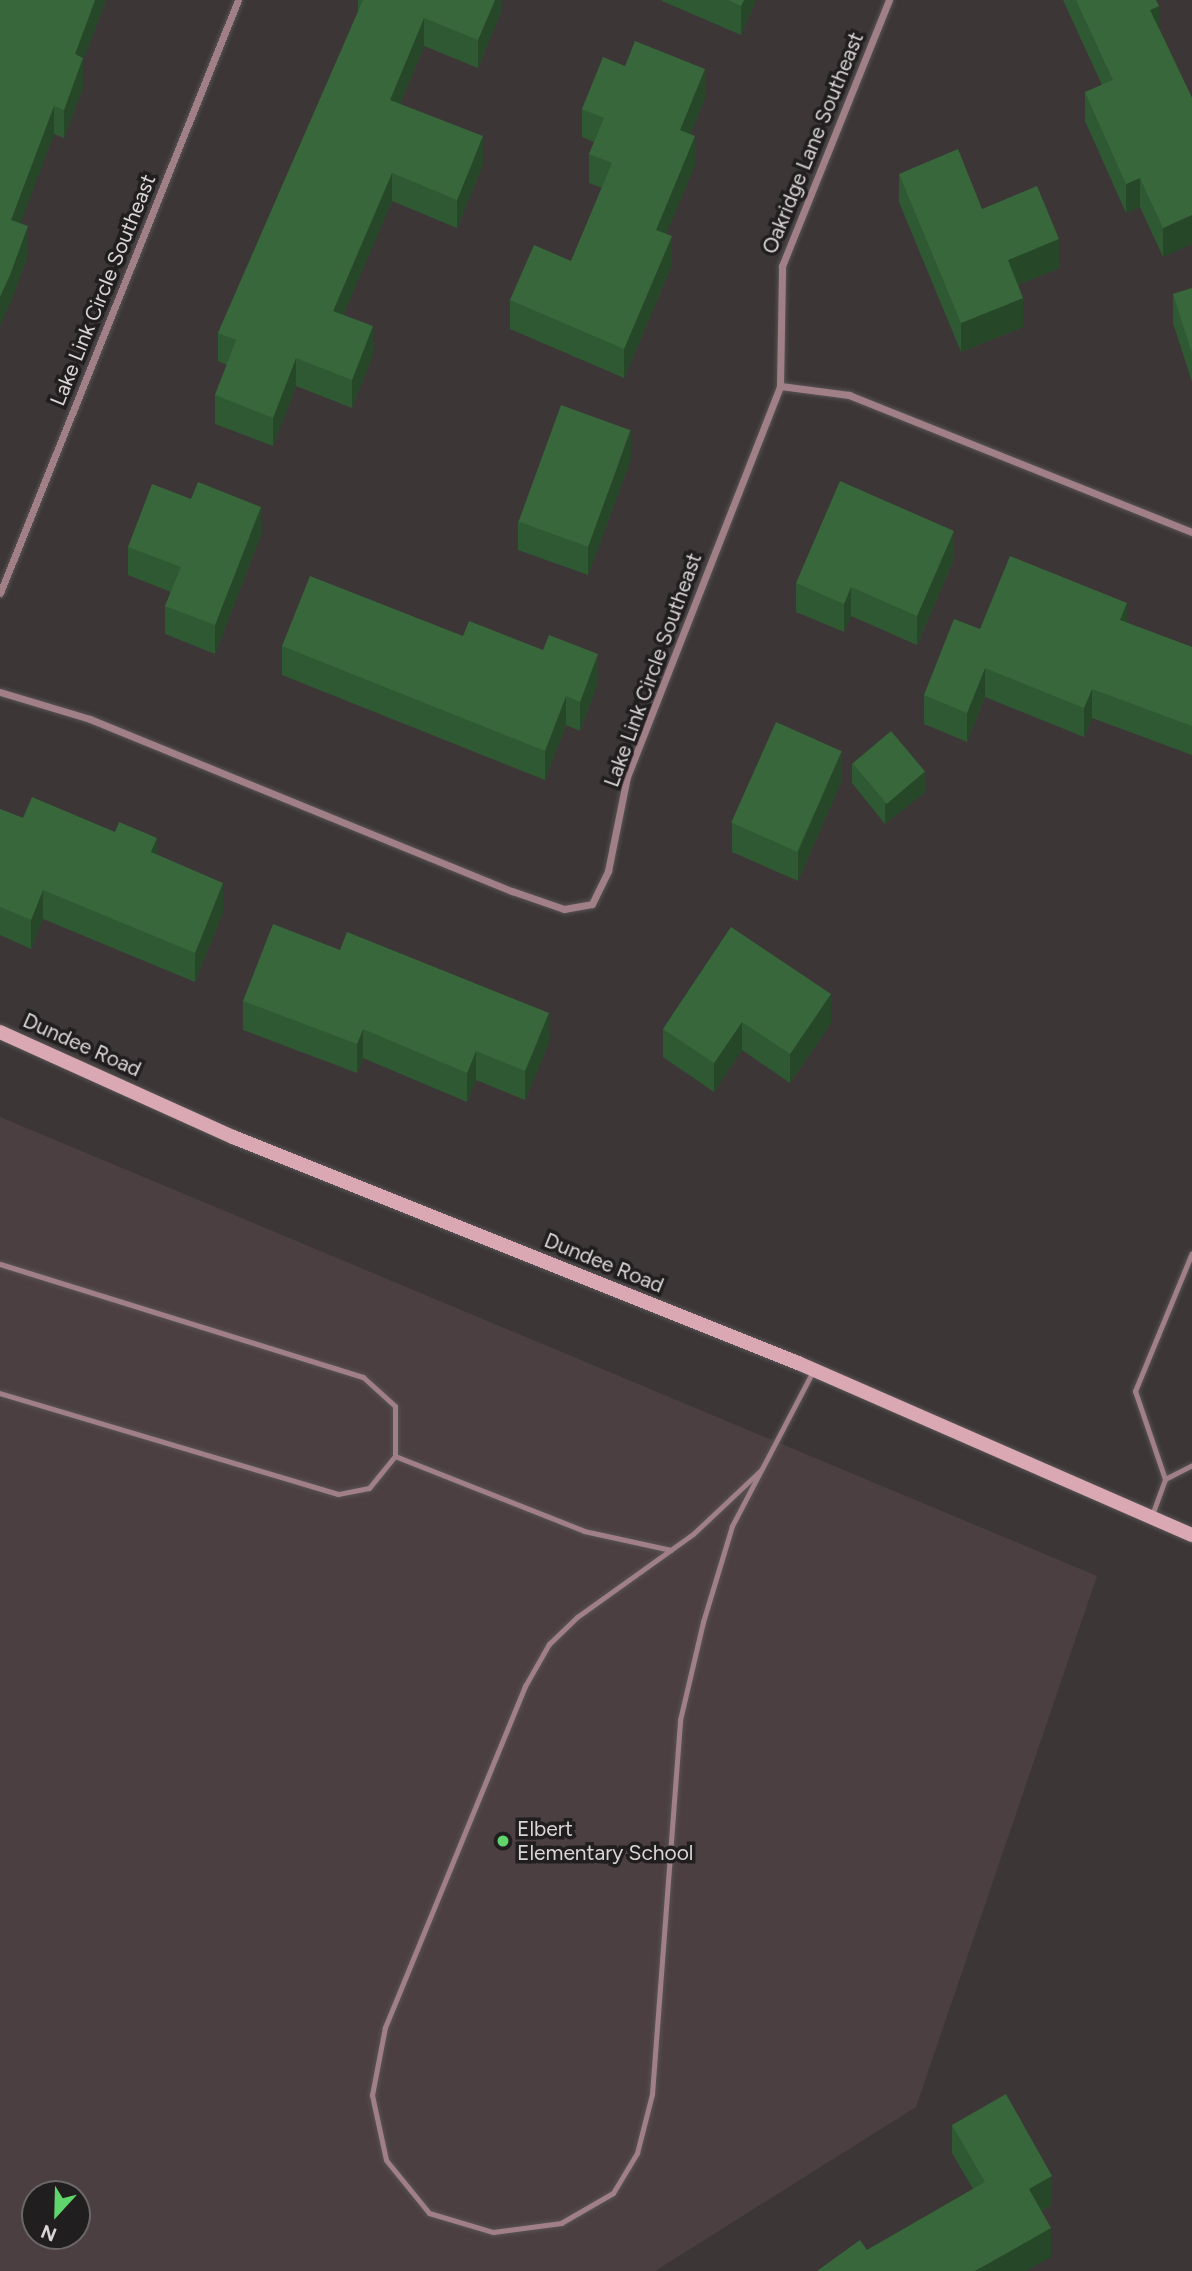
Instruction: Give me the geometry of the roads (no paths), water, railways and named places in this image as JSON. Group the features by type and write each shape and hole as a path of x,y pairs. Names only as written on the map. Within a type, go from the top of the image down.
{"main road":[{"name":"Dundee Road","path":"0,1032 233,1137 814,1370 1192,1535"}],"street":[{"name":"Lake Link Circle Southeast","path":"0,593 237,0"},
{"name":"Oakridge Lane Southeast","path":"780,386 782,266 888,0"},
{"name":"Lake Link Circle Southeast","path":"0,692 90,719 564,909 592,904 608,870 627,777 780,386"},
{"path":"780,386 849,395 1192,532"}],"lane":[{"path":"1151,1516 1165,1479 1135,1391 1192,1253"},
{"path":"0,1264 363,1377 395,1406 395,1456 369,1488 338,1494 0,1393"},
{"path":"761,1470 671,1550 549,1644 525,1686 385,2027 372,2095 386,2160 429,2213 493,2232 561,2223 612,2193 637,2153 652,2094 680,1720 732,1526 814,1370"},
{"path":"395,1456 584,1531 671,1550"},
{"path":"1165,1479 1192,1465"}],"place":[{"name":"Elbert Elementary School","path":"503,1841"}]}
